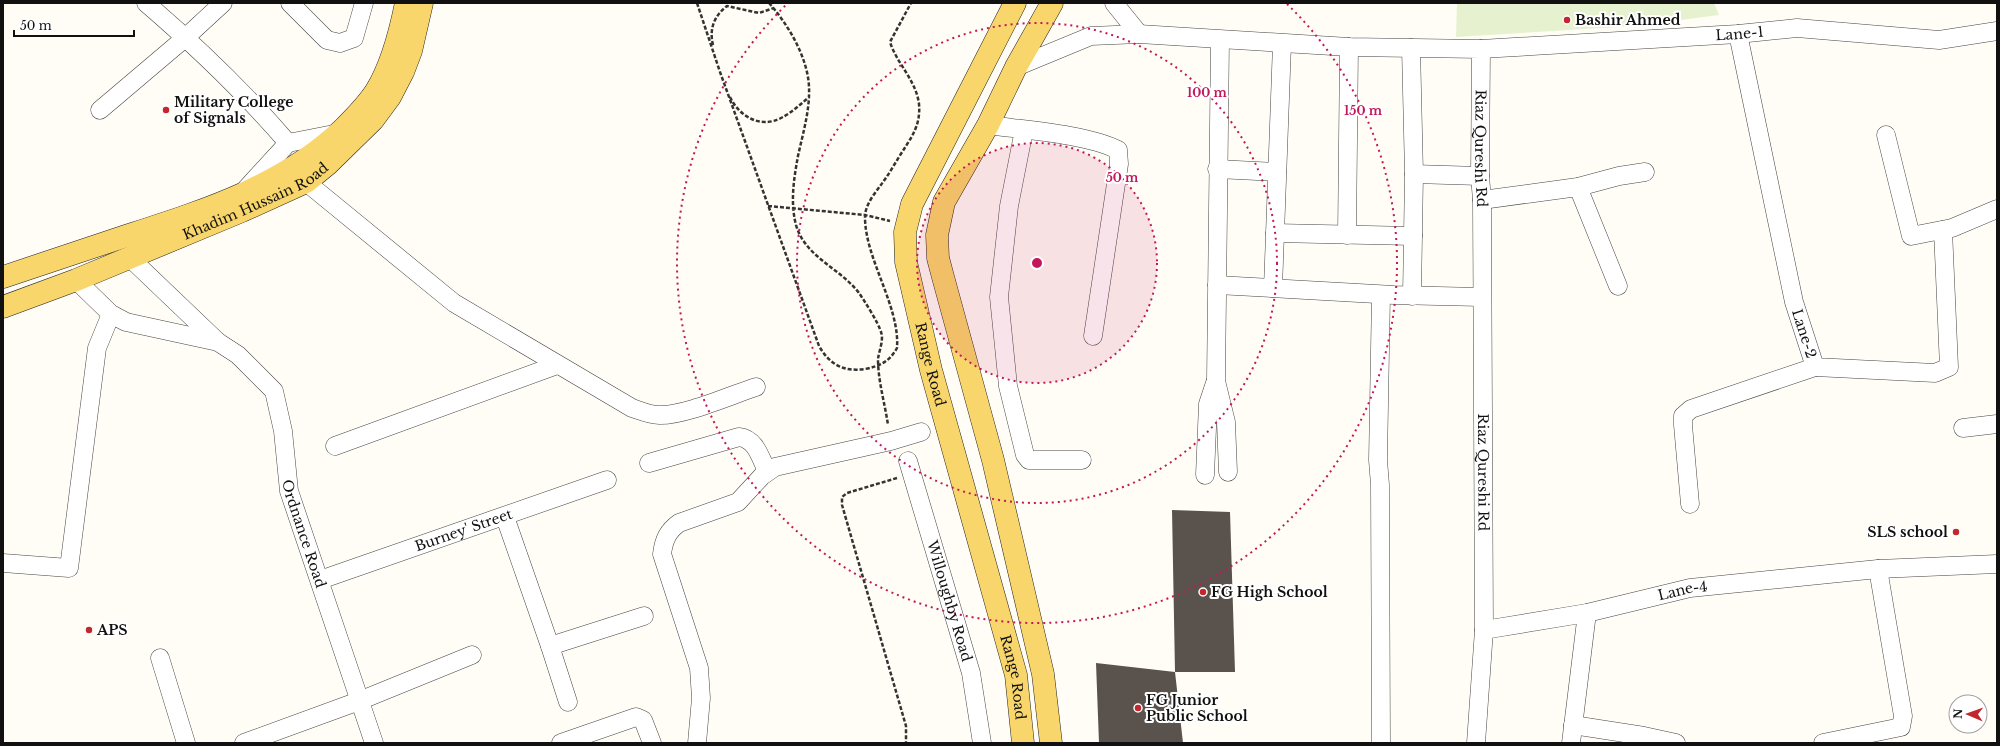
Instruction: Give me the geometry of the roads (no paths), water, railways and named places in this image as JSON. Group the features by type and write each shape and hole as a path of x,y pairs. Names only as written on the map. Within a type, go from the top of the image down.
{"main road":[{"name":"Khadim Hussain Road","path":"3,277 175,220 239,196 295,167 339,133 362,110 376,92 387,71 406,3"},
{"name":"Khadim Hussain Road","path":"3,307 130,258 242,211 306,182 328,164 373,120 390,97 403,72 411,51 422,3"},
{"name":"Range Road","path":"1015,3 912,204 905,232 906,262 930,370 1016,675 1023,743"},
{"path":"1051,743 1043,674 993,460 938,258 937,234 944,202 988,125 1016,67 1052,3"}],"street":[{"path":"146,3 185,38 271,123 288,143"},
{"path":"100,110 185,38 222,3"},
{"path":"290,3 327,40 340,43 354,38 364,3"},
{"path":"1114,3 1139,34"},
{"name":"Lane-1","path":"1481,49 1738,34 1797,28 1940,40 1997,31"},
{"path":"1016,67 1091,36 1139,34 1349,47 1481,49"},
{"name":"Lane-2","path":"1738,34 1794,302 1815,367 1934,373 1949,367 1943,230"},
{"path":"1220,40 1217,169 1216,381 1226,422 1228,472"},
{"path":"1273,288 1282,44"},
{"path":"1347,235 1349,47"},
{"path":"1411,48 1414,174 1412,296"},
{"name":"Riaz Qureshi Rd","path":"1481,49 1480,176 1482,200 1481,297 1484,630"},
{"path":"988,125 1079,138 1108,145 1118,150 1119,164 1093,336"},
{"path":"1024,130 1009,206 999,297 1008,386 1025,455 1029,460 1082,460"},
{"path":"239,196 288,143 339,133"},
{"path":"1886,135 1911,236 1952,228 1997,209"},
{"path":"1217,169 1277,172"},
{"path":"1482,200 1578,187 1619,176 1645,172"},
{"path":"1414,174 1480,176"},
{"path":"306,182 454,303 632,408 645,413 659,415 678,413 756,386"},
{"path":"1578,187 1618,286"},
{"path":"1275,233 1413,236"},
{"name":"Ordnance Road","path":"130,258 218,342 238,356 274,391 283,431 289,491 374,743"},
{"name":"Ordnance Road","path":"76,280 110,314 126,322 218,342"},
{"path":"1217,285 1381,295 1481,297"},
{"path":"1381,295 1378,460 1380,485 1381,743"},
{"path":"3,563 69,568 96,348 110,314"},
{"path":"335,446 557,365"},
{"path":"1690,504 1683,425 1684,416 1691,409 1815,367"},
{"path":"1205,475 1208,404 1216,381"},
{"path":"1964,428 1997,424"},
{"path":"697,743 701,698 699,668 662,554 663,544 671,529 679,523 738,502 767,471 784,464 891,441 921,432"},
{"path":"649,463 738,437 750,440 754,444 767,471"},
{"name":"Willoughby Road","path":"910,467 970,673 982,743"},
{"name":"Burney' Street","path":"320,580 505,517 607,480"},
{"path":"505,517 568,702"},
{"name":"Lane-4","path":"1484,630 1587,613 1690,588 1878,569 1997,564"},
{"path":"1823,743 1901,727 1903,716 1878,569"},
{"path":"1571,743 1572,725 1587,613"},
{"path":"550,646 644,616"},
{"path":"1476,743 1484,630"},
{"path":"244,743 359,701 472,655"},
{"path":"160,658 186,743"},
{"path":"561,743 636,717 643,720 652,743"},
{"path":"1572,725 1644,736 1676,743"}],"place":[{"name":"Bashir Ahmed","path":"1567,20"},
{"name":"Military College of Signals","path":"166,110"},
{"name":"SLS school","path":"1956,532"},
{"name":"FG High School","path":"1203,592"},
{"name":"APS","path":"89,630"},
{"name":"FG Junior Public School","path":"1138,708"}]}
